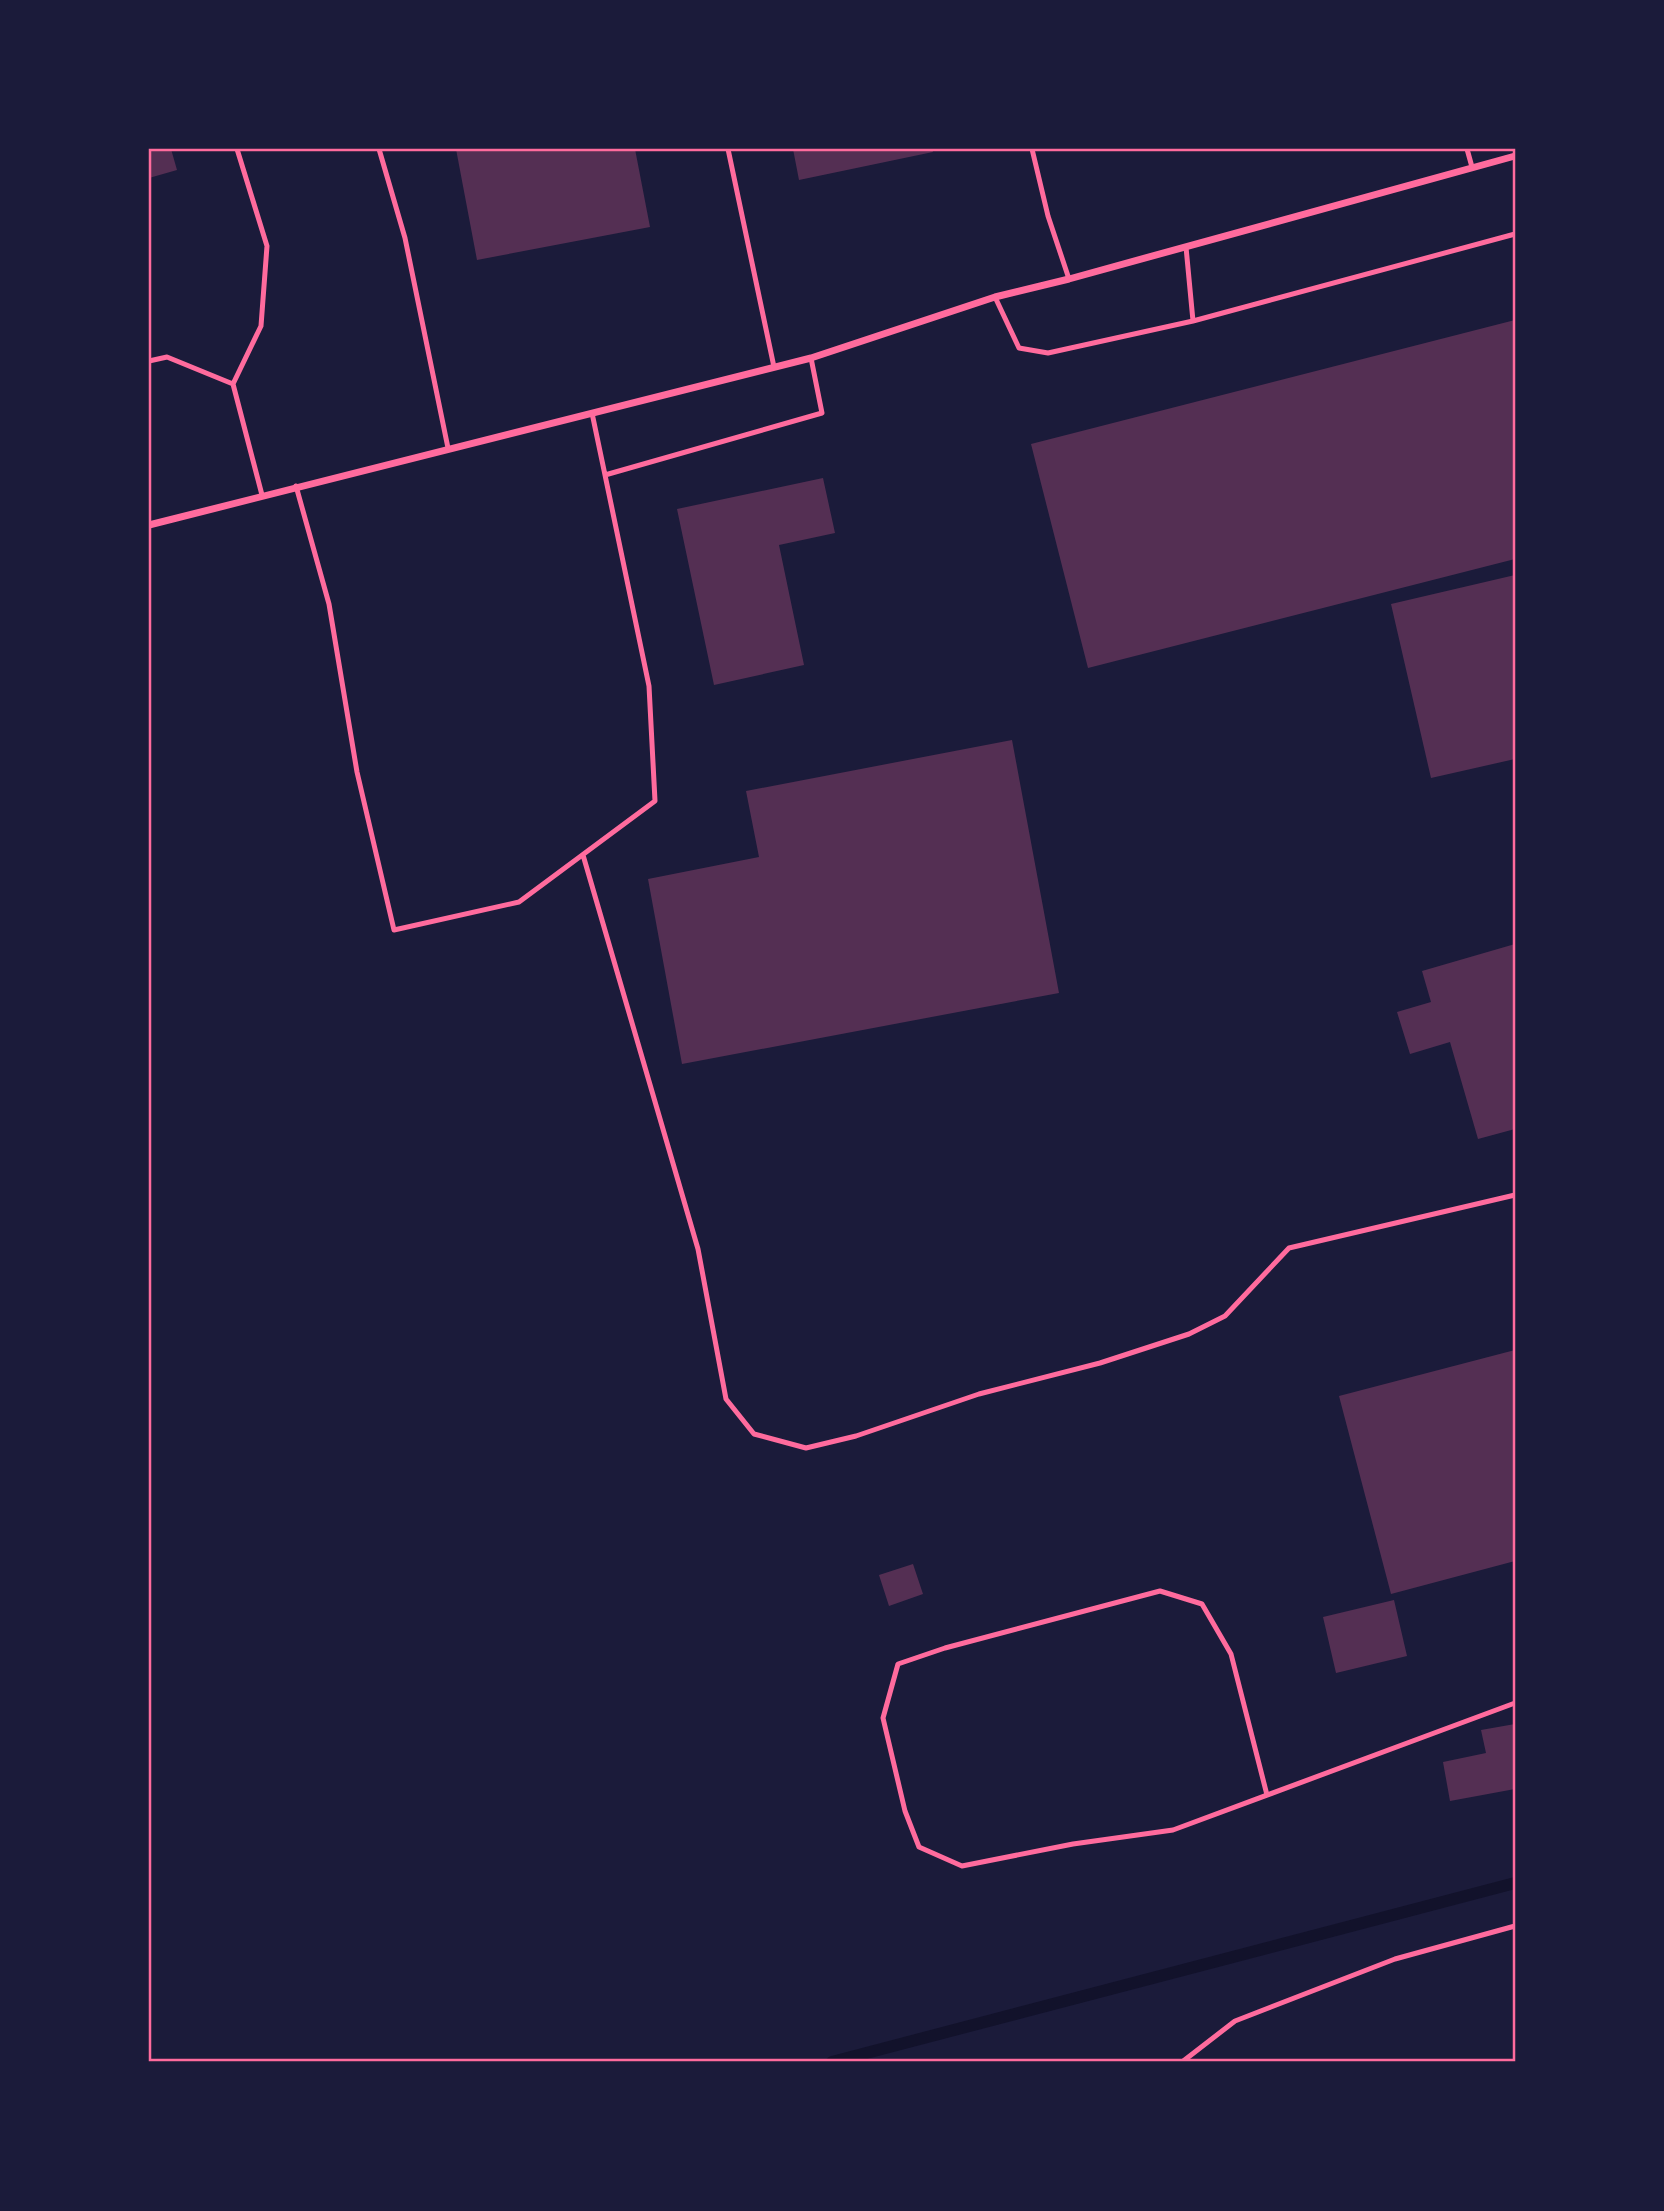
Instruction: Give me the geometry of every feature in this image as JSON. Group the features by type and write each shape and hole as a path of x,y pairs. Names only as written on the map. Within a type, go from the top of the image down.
{"street":[{"path":"149,525 811,358 995,297 1515,156"}],"lane":[{"path":"237,149 267,246 261,326 233,384 262,495"},
{"path":"379,149 405,239 448,449"},
{"path":"728,149 774,367"},
{"path":"1032,149 1048,216 1069,279"},
{"path":"1467,149 1472,167"},
{"path":"995,297 1019,348 1048,353 1193,321 1515,234"},
{"path":"1186,247 1193,321"},
{"path":"149,361 167,357 233,384"},
{"path":"605,475 822,413 811,358"},
{"path":"296,486 330,604 357,772 394,930 519,902 655,802 649,686 592,413"},
{"path":"583,855 698,1249 726,1399 754,1434 806,1448 856,1436 979,1394 1100,1363 1189,1334 1225,1316 1289,1248 1515,1195"},
{"path":"1267,1795 1231,1654 1202,1604 1160,1591 945,1648 898,1664 883,1718 905,1811 919,1847 962,1866 1073,1844 1174,1830 1515,1703"},
{"path":"1182,2062 1235,2021 1395,1959 1515,1926"}],"building":[{"path":"149,149 171,149 177,170 149,178"},
{"path":"456,149 635,149 650,227 477,260"},
{"path":"793,149 932,149 933,152 799,180"},
{"path":"1515,320 1515,559 1088,668 1031,444"},
{"path":"823,478 835,533 779,545 804,665 714,685 677,509"},
{"path":"1515,575 1515,759 1431,778 1391,604"},
{"path":"1012,740 1059,993 682,1064 648,879 759,857 746,791"},
{"path":"1515,944 1515,1129 1478,1139 1450,1042 1410,1054 1397,1012 1431,1002 1422,971"},
{"path":"1515,1350 1515,1561 1391,1594 1339,1396"},
{"path":"913,1564 923,1594 889,1606 879,1575"},
{"path":"1394,1600 1407,1656 1336,1673 1323,1617"},
{"path":"1515,1724 1515,1789 1450,1801 1443,1762 1486,1753 1481,1730"}],"waterway":[{"path":"832,2062 1515,1883"}]}
